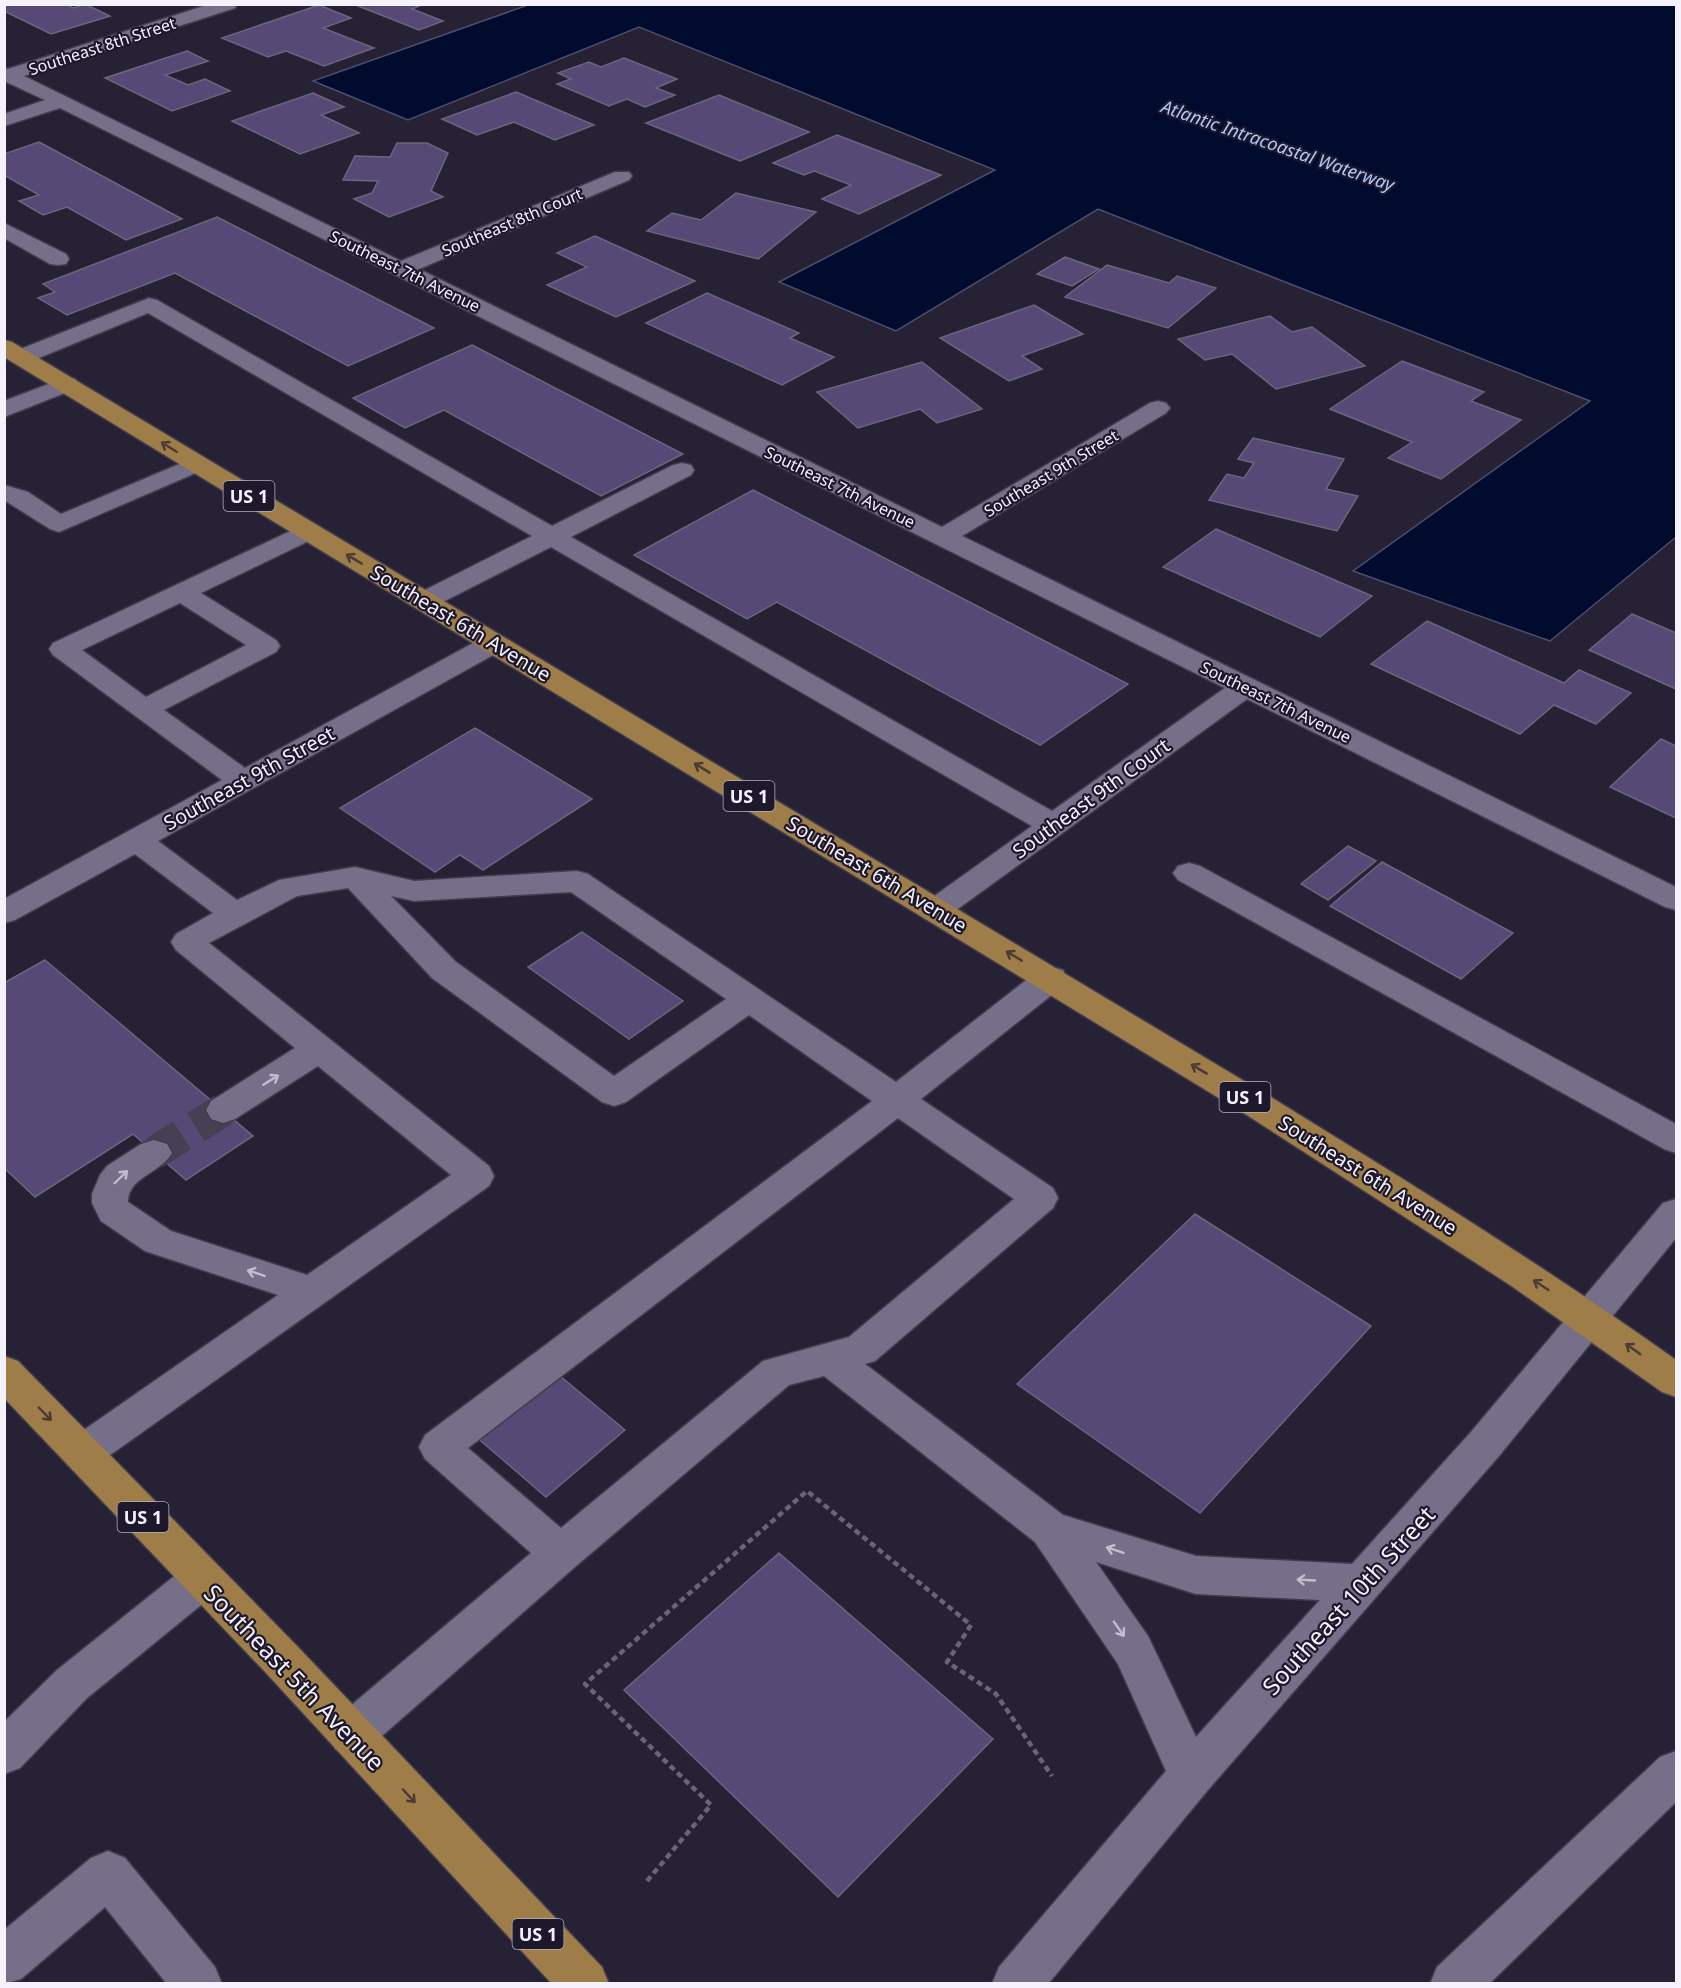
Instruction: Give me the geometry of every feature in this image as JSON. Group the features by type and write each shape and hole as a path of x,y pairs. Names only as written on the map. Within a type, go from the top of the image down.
{"main road":[{"name":"Southeast 6th Avenue","path":"13,352 1051,978 1432,1214 1590,1318"},
{"name":"US 1","path":"1590,1318 1677,1381"},
{"name":"Southeast 5th Avenue","path":"4,1372 202,1579 284,1661 585,1983"}],"street":[{"name":"Southeast 8th Street","path":"6,77 229,4"},
{"name":"Southeast 7th Avenue","path":"6,77 62,101 1677,900"},
{"path":"4,120 62,101"},
{"name":"Southeast 8th Court","path":"401,269 622,176"},
{"path":"4,229 58,259"},
{"path":"13,352 149,305 1053,825"},
{"path":"4,410 67,384"},
{"name":"Southeast 9th Street","path":"943,537 1158,408"},
{"path":"4,492 19,497 59,524 196,464"},
{"path":"424,601 682,470"},
{"path":"243,781 63,649 308,532"},
{"path":"144,709 266,646 181,592"},
{"name":"Southeast 9th Street","path":"4,913 494,643"},
{"name":"Southeast 9th Court","path":"937,909 1245,687"},
{"path":"137,840 236,914"},
{"path":"1190,873 1677,1140"},
{"path":"355,877 444,970 614,1093 749,999"},
{"path":"82,1452 476,1176 187,942 290,887 355,877 414,891 577,881 1040,1198 861,1350 777,1372 561,1552 351,1734"},
{"path":"561,1552 440,1447 896,1101 1051,978"},
{"path":"223,1110 319,1049"},
{"path":"154,1153 120,1176 113,1185 110,1203 114,1211 158,1241 311,1291"},
{"name":"Southeast 10th Street","path":"1016,1983 1191,1776 1364,1583 1506,1419 1677,1213"},
{"path":"829,1358 1050,1529 1133,1650 1191,1776"},
{"path":"1050,1529 1196,1575 1364,1583"},
{"path":"4,1753 72,1684 202,1579"},
{"path":"1454,1983 1677,1772"},
{"path":"4,1962 108,1874 198,1983"}],"path":[{"path":"647,1881 711,1805 585,1684 807,1491 970,1625 947,1662 996,1694 1052,1776"}],"water":[{"name":"Atlantic Intracoastal Waterway","path":"528,5 1676,5 1676,537 1550,641 1353,571 1590,401 1098,209 896,331 779,282 995,170 639,27 408,120 313,81"}],"building":[{"path":"4,4 66,4 73,8 85,4 110,16 51,34 4,11"},
{"path":"353,4 424,4 412,9 443,21 419,30"},
{"path":"319,5 351,18 323,28 374,48 324,66 286,51 268,57 222,38"},
{"path":"187,51 208,61 165,75 188,85 205,79 230,91 172,111 105,78"},
{"path":"624,58 677,79 656,88 675,95 645,107 627,99 609,106 557,84 571,79 558,73 589,62 601,67"},
{"path":"516,92 594,125 555,140 514,122 477,135 442,119"},
{"path":"313,93 344,107 321,115 359,133 300,154 232,121"},
{"path":"719,95 809,132 740,161 646,123"},
{"path":"837,135 941,175 859,214 822,199 851,185 814,171 804,175 773,163"},
{"path":"39,142 182,219 126,240 67,207 43,215 19,201 39,195 4,175 4,154"},
{"path":"397,143 427,143 448,153 431,191 443,197 389,217 354,199 372,193 378,181 343,180 355,156 390,157"},
{"path":"736,193 816,212 758,259 647,231 672,213 701,220"},
{"path":"217,217 434,328 348,366 175,273 67,315 38,298 55,292 43,284"},
{"path":"595,236 695,281 616,317 547,285 587,267 557,253"},
{"path":"1065,257 1099,269 1072,286 1037,274"},
{"path":"1107,265 1169,283 1177,276 1216,288 1168,328 1065,297"},
{"path":"707,293 799,333 790,338 834,357 782,385 646,323"},
{"path":"1034,305 1083,334 1022,356 1042,369 1009,381 940,338"},
{"path":"1270,316 1292,332 1312,327 1365,366 1276,389 1232,354 1205,360 1178,339"},
{"path":"472,345 683,454 601,496 444,410 405,428 353,398"},
{"path":"1402,361 1484,392 1471,401 1521,420 1441,479 1388,458 1412,442 1330,409"},
{"path":"922,362 982,409 937,423 920,409 858,428 817,392"},
{"path":"1253,438 1344,459 1326,489 1358,496 1337,531 1209,500 1227,474 1244,478 1254,463 1238,459"},
{"path":"753,490 1128,684 1040,745 777,602 747,619 634,555"},
{"path":"1216,529 1372,596 1320,637 1163,567"},
{"path":"1632,614 1676,633 1676,689 1589,650"},
{"path":"1427,621 1564,683 1579,670 1631,693 1596,724 1554,705 1520,734 1371,664"},
{"path":"475,728 592,799 483,870 460,855 435,872 340,808"},
{"path":"1661,739 1676,746 1676,818 1610,787"},
{"path":"1348,846 1376,861 1328,900 1301,884"},
{"path":"1382,862 1513,933 1461,979 1330,906"},
{"path":"582,932 683,1001 629,1039 528,967"},
{"path":"45,960 253,1136 186,1180 133,1134 35,1197 4,1168 4,983"},
{"path":"1195,1214 1371,1326 1200,1513 1017,1384"},
{"path":"554,1371 625,1430 546,1497 474,1435"},
{"path":"779,1553 993,1739 838,1897 624,1690"}],"tunnel":[{"path":"154,1153 223,1110"}]}
